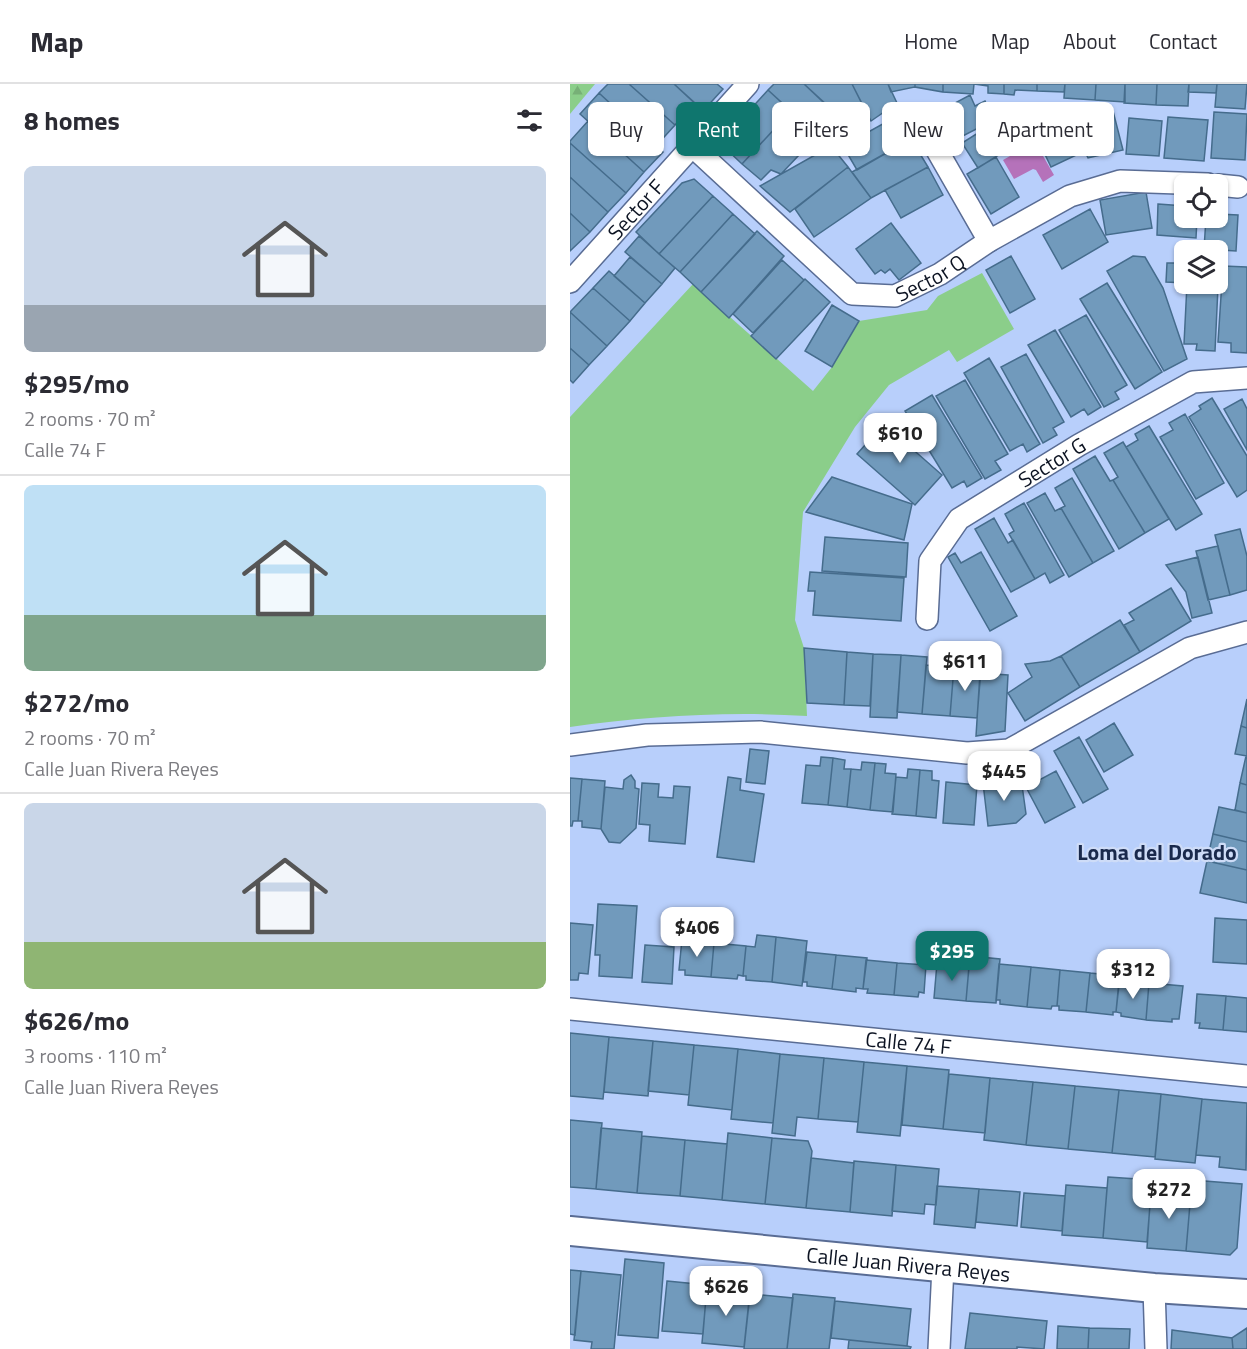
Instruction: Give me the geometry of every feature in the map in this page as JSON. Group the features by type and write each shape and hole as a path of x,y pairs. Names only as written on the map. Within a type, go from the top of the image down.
{"street":[{"name":"Sector F","path":"731,102 748,84"},
{"name":"Sector F","path":"570,282 682,156"},
{"name":"Sector Q","path":"702,156 852,294 895,296 940,274 989,241 1070,196 1120,181 1174,183"},
{"path":"940,156 989,241"},
{"name":"Sector G","path":"927,619 930,561 959,519 1079,445 1193,382 1247,378"},
{"path":"570,745 647,735 759,732 967,753 1009,750 1190,648 1247,632"},
{"name":"Calle 74 F","path":"570,1009 1247,1076"},
{"name":"Calle Juan Rivera Reyes","path":"570,1231 1154,1288 1247,1294"},
{"path":"939,1349 943,1268"},
{"path":"1154,1288 1156,1349"}],"green space":[{"path":"570,84 595,84 570,114"},
{"path":"982,273 1014,329 957,362 949,350 889,385 855,427 803,512 795,620 804,648 807,716 688,715 570,727 570,417 693,284 813,391 832,367 859,321 927,310 938,296"}],"shaded area":[{"path":"1010,156 1043,156 1054,175 1043,182 1033,169 1014,179 1003,160"}],"building":[{"path":"608,84 629,84 649,102 609,102 599,93"},
{"path":"629,84 674,84 694,102 676,102 675,125 664,115 664,102 649,102"},
{"path":"674,84 717,84 723,89 711,102 693,102"},
{"path":"774,84 804,84 823,102 781,102 768,90"},
{"path":"804,84 852,84 861,102 824,102"},
{"path":"852,84 888,84 897,102 882,102 882,113 871,121 870,102 861,102"},
{"path":"888,84 915,84 915,87 891,92"},
{"path":"915,84 943,84 943,92 915,87"},
{"path":"943,84 974,84 973,94 943,92"},
{"path":"974,84 1004,84 1004,94 988,93 988,86"},
{"path":"1004,84 1037,84 1037,91 1015,90 1014,95 1004,94"},
{"path":"1037,84 1065,84 1064,92 1037,91"},
{"path":"1065,84 1096,84 1095,100 1064,98"},
{"path":"1096,84 1125,84 1125,102 1095,100"},
{"path":"1125,84 1157,84 1156,105 1124,103"},
{"path":"1157,84 1189,84 1188,106 1156,105"},
{"path":"1189,84 1217,84 1216,93 1188,92"},
{"path":"1217,84 1247,84 1245,109 1215,107"},
{"path":"768,90 781,102 772,102 772,132 760,145 760,102 757,102"},
{"path":"599,93 609,102 591,102"},
{"path":"970,95 976,106 976,129 964,135 964,102 957,102"},
{"path":"588,105 588,121 580,114"},
{"path":"1214,112 1247,114 1245,160 1211,158"},
{"path":"664,115 675,125 664,137"},
{"path":"1114,115 1123,150 1114,152"},
{"path":"1168,117 1208,120 1204,161 1164,158"},
{"path":"1129,118 1162,121 1159,156 1126,154"},
{"path":"588,121 588,156 626,156 644,172 626,193 570,141"},
{"path":"882,124 882,156 857,170 849,156 870,156 870,131"},
{"path":"772,132 772,156 798,156 781,174 771,170 761,180 742,164 749,156 760,156 760,145"},
{"path":"976,134 976,156 997,156 978,168 964,146 964,142"},
{"path":"570,143 626,193 608,212 570,177"},
{"path":"882,155 921,156 928,167 871,198 852,172"},
{"path":"626,156 659,156 644,172"},
{"path":"734,156 749,156 742,164"},
{"path":"813,156 839,156 848,167 790,212 760,186"},
{"path":"1046,156 1074,156 1051,167"},
{"path":"996,157 1019,197 991,214 967,174"},
{"path":"848,167 871,198 814,237 795,209"},
{"path":"928,167 943,195 901,218 885,190"},
{"path":"570,177 608,212 590,232 570,213"},
{"path":"694,179 713,196 659,254 636,232 682,183"},
{"path":"1146,192 1152,228 1106,235 1100,200"},
{"path":"713,196 733,214 680,272 659,254"},
{"path":"1158,204 1174,205 1174,228 1196,228 1196,238 1157,235"},
{"path":"1090,209 1108,242 1062,269 1043,235"},
{"path":"570,213 590,232 570,251"},
{"path":"733,214 755,234 701,292 680,272"},
{"path":"1228,214 1238,215 1236,251 1228,250 1228,240 1205,240 1205,228 1228,228"},
{"path":"891,223 921,263 899,280 890,269 885,273 881,270 875,274 856,249"},
{"path":"757,231 784,256 729,318 701,292"},
{"path":"639,236 675,268 662,284 625,252"},
{"path":"1011,256 1035,299 1010,313 986,270"},
{"path":"1133,256 1145,257 1163,288 1187,359 1164,371 1107,271"},
{"path":"630,257 662,284 645,303 614,276"},
{"path":"782,260 804,280 753,333 733,314"},
{"path":"1167,263 1174,263 1174,282 1166,282"},
{"path":"1228,266 1247,267 1247,353 1231,352 1231,343 1218,342 1221,294 1228,294"},
{"path":"609,271 645,303 630,321 593,288"},
{"path":"805,279 830,302 776,359 751,336"},
{"path":"1107,283 1162,372 1135,389 1080,299"},
{"path":"593,288 630,321 607,346 570,312"},
{"path":"1186,294 1218,294 1215,351 1196,350 1197,344 1184,344"},
{"path":"832,305 859,321 832,367 805,351"},
{"path":"570,312 607,346 589,365 570,348"},
{"path":"1086,315 1127,385 1115,392 1119,399 1104,407 1059,330"},
{"path":"1055,330 1101,407 1088,415 1084,409 1071,417 1028,345"},
{"path":"570,348 589,365 573,383 570,380"},
{"path":"1026,354 1064,422 1053,428 1057,435 1043,443 1001,367"},
{"path":"989,358 1040,444 1027,452 1023,444 1010,451 964,373"},
{"path":"965,380 1008,454 995,461 1001,470 985,479 936,396"},
{"path":"932,395 982,478 967,487 964,481 952,488 905,411"},
{"path":"1212,398 1247,456 1247,490 1237,497 1189,417 1201,409 1199,406"},
{"path":"1242,399 1247,409 1247,450 1224,409"},
{"path":"1185,414 1224,483 1196,499 1160,437 1173,430 1169,423"},
{"path":"884,424 942,475 915,505 857,454"},
{"path":"1149,426 1202,514 1176,530 1126,447 1138,440 1135,434"},
{"path":"1123,442 1169,519 1145,533 1113,480 1118,477 1104,453"},
{"path":"1095,456 1110,481 1113,480 1145,533 1119,549 1073,469"},
{"path":"832,477 912,504 904,540 806,512"},
{"path":"1072,478 1114,551 1093,563 1061,508 1065,506 1055,488"},
{"path":"1045,493 1055,511 1061,508 1093,563 1069,577 1027,503"},
{"path":"1024,503 1064,575 1050,583 1045,573 1035,579 1009,534 1014,531 1005,514"},
{"path":"994,518 1008,543 1013,540 1035,579 1011,592 975,529"},
{"path":"1240,529 1247,556 1247,590 1230,595 1215,535"},
{"path":"825,537 908,543 906,577 822,571"},
{"path":"1218,546 1230,595 1208,600 1196,551"},
{"path":"981,552 1017,616 990,631 948,557 955,553 961,563"},
{"path":"1198,557 1212,613 1192,618 1186,592 1166,565"},
{"path":"810,572 904,578 901,621 813,615 815,591 808,591"},
{"path":"1171,588 1191,621 1140,652 1124,625 1134,620 1129,613"},
{"path":"1120,620 1140,652 1080,687 1061,656"},
{"path":"804,648 847,652 844,705 807,703"},
{"path":"847,652 873,654 870,706 844,705"},
{"path":"873,654 901,655 897,718 870,717"},
{"path":"901,655 927,657 922,714 897,712"},
{"path":"1061,656 1080,687 1025,721 1008,693 1032,677 1025,664 1050,661"},
{"path":"926,665 954,667 950,716 922,714"},
{"path":"954,667 981,669 977,718 950,716"},
{"path":"980,673 1008,675 1005,731 976,736"},
{"path":"1247,699 1247,728 1241,726"},
{"path":"1114,723 1133,755 1104,772 1086,740"},
{"path":"1241,726 1247,728 1247,756 1235,754"},
{"path":"1079,737 1108,789 1083,803 1054,751"},
{"path":"750,749 769,751 765,784 746,782"},
{"path":"1247,756 1247,785 1240,783"},
{"path":"821,757 833,758 828,805 802,803 806,765 820,766"},
{"path":"833,758 845,760 844,769 851,769 847,807 828,805"},
{"path":"862,762 875,763 870,810 847,807 851,769 861,770"},
{"path":"875,763 886,764 885,773 896,774 893,812 870,810"},
{"path":"908,769 920,770 916,816 892,814 896,777 907,778"},
{"path":"920,770 932,771 932,780 939,781 936,818 916,816"},
{"path":"1056,771 1075,807 1045,823 1026,787"},
{"path":"631,775 635,781 635,788 639,789 636,828 620,843 609,842 601,829 605,787 623,789 624,780"},
{"path":"728,777 741,779 740,790 764,794 754,862 717,857"},
{"path":"570,778 582,779 578,821 573,821 572,826 570,826"},
{"path":"1021,778 1026,814 1016,823 988,826 983,783"},
{"path":"582,779 605,781 601,829 582,827 582,821 578,821"},
{"path":"946,782 977,785 974,825 943,823"},
{"path":"642,783 659,784 658,797 673,798 674,786 690,787 685,844 649,841 650,825 639,824"},
{"path":"1240,783 1247,785 1247,813 1235,810"},
{"path":"1219,807 1247,813 1247,842 1213,834"},
{"path":"1213,834 1247,842 1247,870 1207,861"},
{"path":"1207,861 1247,870 1247,903 1200,893"},
{"path":"598,904 637,906 632,978 599,976 600,955 595,955"},
{"path":"1215,918 1247,920 1247,964 1213,962"},
{"path":"570,923 593,925 588,974 579,973 578,980 570,980"},
{"path":"757,935 776,937 772,982 746,980 746,976 743,976 746,946 755,947"},
{"path":"776,937 807,941 802,986 772,982"},
{"path":"682,939 714,943 711,977 685,975 685,970 679,970"},
{"path":"714,943 746,946 743,976 738,975 737,979 711,977"},
{"path":"645,945 674,947 672,984 642,982"},
{"path":"807,952 836,955 832,989 807,986 807,982 803,982"},
{"path":"836,955 867,958 863,989 856,988 856,992 832,989"},
{"path":"970,956 1000,959 996,1003 966,1001"},
{"path":"866,960 897,963 894,995 867,993 868,989 863,989"},
{"path":"897,963 926,965 924,993 919,992 918,997 894,995"},
{"path":"937,963 969,966 966,1001 934,998"},
{"path":"999,964 1031,967 1027,1007 1000,1004 1000,1000 996,1000"},
{"path":"1031,967 1060,970 1057,1006 1052,1006 1051,1009 1027,1007"},
{"path":"1060,970 1090,973 1086,1012 1059,1010 1057,1006"},
{"path":"1090,973 1120,976 1116,1012 1113,1012 1113,1015 1086,1012"},
{"path":"1119,981 1149,983 1146,1020 1121,1016 1121,1013 1116,1012"},
{"path":"1149,983 1183,986 1179,1019 1172,1019 1172,1022 1146,1020"},
{"path":"1197,994 1226,996 1223,1030 1199,1028 1200,1023 1195,1023"},
{"path":"1226,996 1247,998 1247,1032 1223,1030"},
{"path":"570,1033 609,1037 603,1099 570,1096"},
{"path":"609,1037 653,1041 648,1096 604,1092"},
{"path":"653,1041 694,1045 689,1095 648,1091"},
{"path":"694,1045 738,1049 732,1110 688,1105"},
{"path":"738,1049 780,1054 773,1123 731,1119"},
{"path":"780,1054 824,1058 818,1119 797,1117 795,1136 772,1133"},
{"path":"824,1058 864,1062 858,1122 818,1119"},
{"path":"864,1062 907,1066 900,1136 857,1132"},
{"path":"907,1066 949,1070 943,1129 902,1125"},
{"path":"949,1074 990,1078 985,1133 943,1129"},
{"path":"990,1078 1033,1082 1026,1145 984,1140"},
{"path":"1033,1082 1075,1086 1068,1149 1026,1145"},
{"path":"1075,1086 1119,1090 1112,1153 1068,1149"},
{"path":"1119,1090 1161,1094 1155,1157 1112,1153"},
{"path":"1161,1094 1202,1099 1195,1163 1155,1159"},
{"path":"1202,1099 1247,1103 1246,1170 1219,1167 1220,1157 1196,1155"},
{"path":"570,1120 602,1123 596,1189 570,1187"},
{"path":"601,1128 642,1132 637,1193 596,1189"},
{"path":"728,1133 772,1138 765,1204 722,1200"},
{"path":"642,1136 685,1140 680,1196 637,1193"},
{"path":"772,1138 808,1141 812,1151 806,1208 765,1204"},
{"path":"685,1140 727,1144 722,1200 680,1196"},
{"path":"811,1158 854,1163 850,1212 806,1208"},
{"path":"854,1161 896,1165 892,1216 850,1212"},
{"path":"896,1165 939,1169 936,1205 925,1204 924,1214 892,1211"},
{"path":"1108,1177 1152,1180 1147,1242 1103,1238"},
{"path":"1192,1180 1242,1184 1237,1248 1230,1255 1186,1251"},
{"path":"1066,1185 1107,1188 1103,1238 1062,1235"},
{"path":"937,1186 979,1189 975,1228 934,1224"},
{"path":"979,1189 1020,1192 1017,1226 976,1222"},
{"path":"1151,1189 1191,1192 1186,1251 1147,1248"},
{"path":"1024,1193 1065,1196 1062,1231 1021,1227"},
{"path":"625,1259 664,1263 658,1338 618,1335"},
{"path":"570,1270 581,1271 575,1335 570,1334"},
{"path":"581,1271 621,1275 614,1349 591,1349 592,1342 574,1340"},
{"path":"667,1281 707,1285 703,1334 662,1331"},
{"path":"707,1287 750,1291 744,1347 702,1343"},
{"path":"750,1294 793,1298 787,1349 744,1349"},
{"path":"793,1294 835,1298 829,1349 787,1349"},
{"path":"835,1301 911,1309 907,1346 831,1338"},
{"path":"970,1313 1047,1321 1044,1349 1017,1347 1017,1349 965,1349"},
{"path":"1058,1326 1089,1328 1088,1349 1057,1349"},
{"path":"1089,1328 1130,1329 1129,1349 1088,1349"},
{"path":"1247,1328 1247,1349 1233,1349 1232,1338"},
{"path":"1172,1330 1232,1338 1233,1349 1171,1349"},
{"path":"849,1340 911,1347 910,1349 848,1349"}],"district":[{"name":"Loma del Dorado","path":"1157,852"}]}
